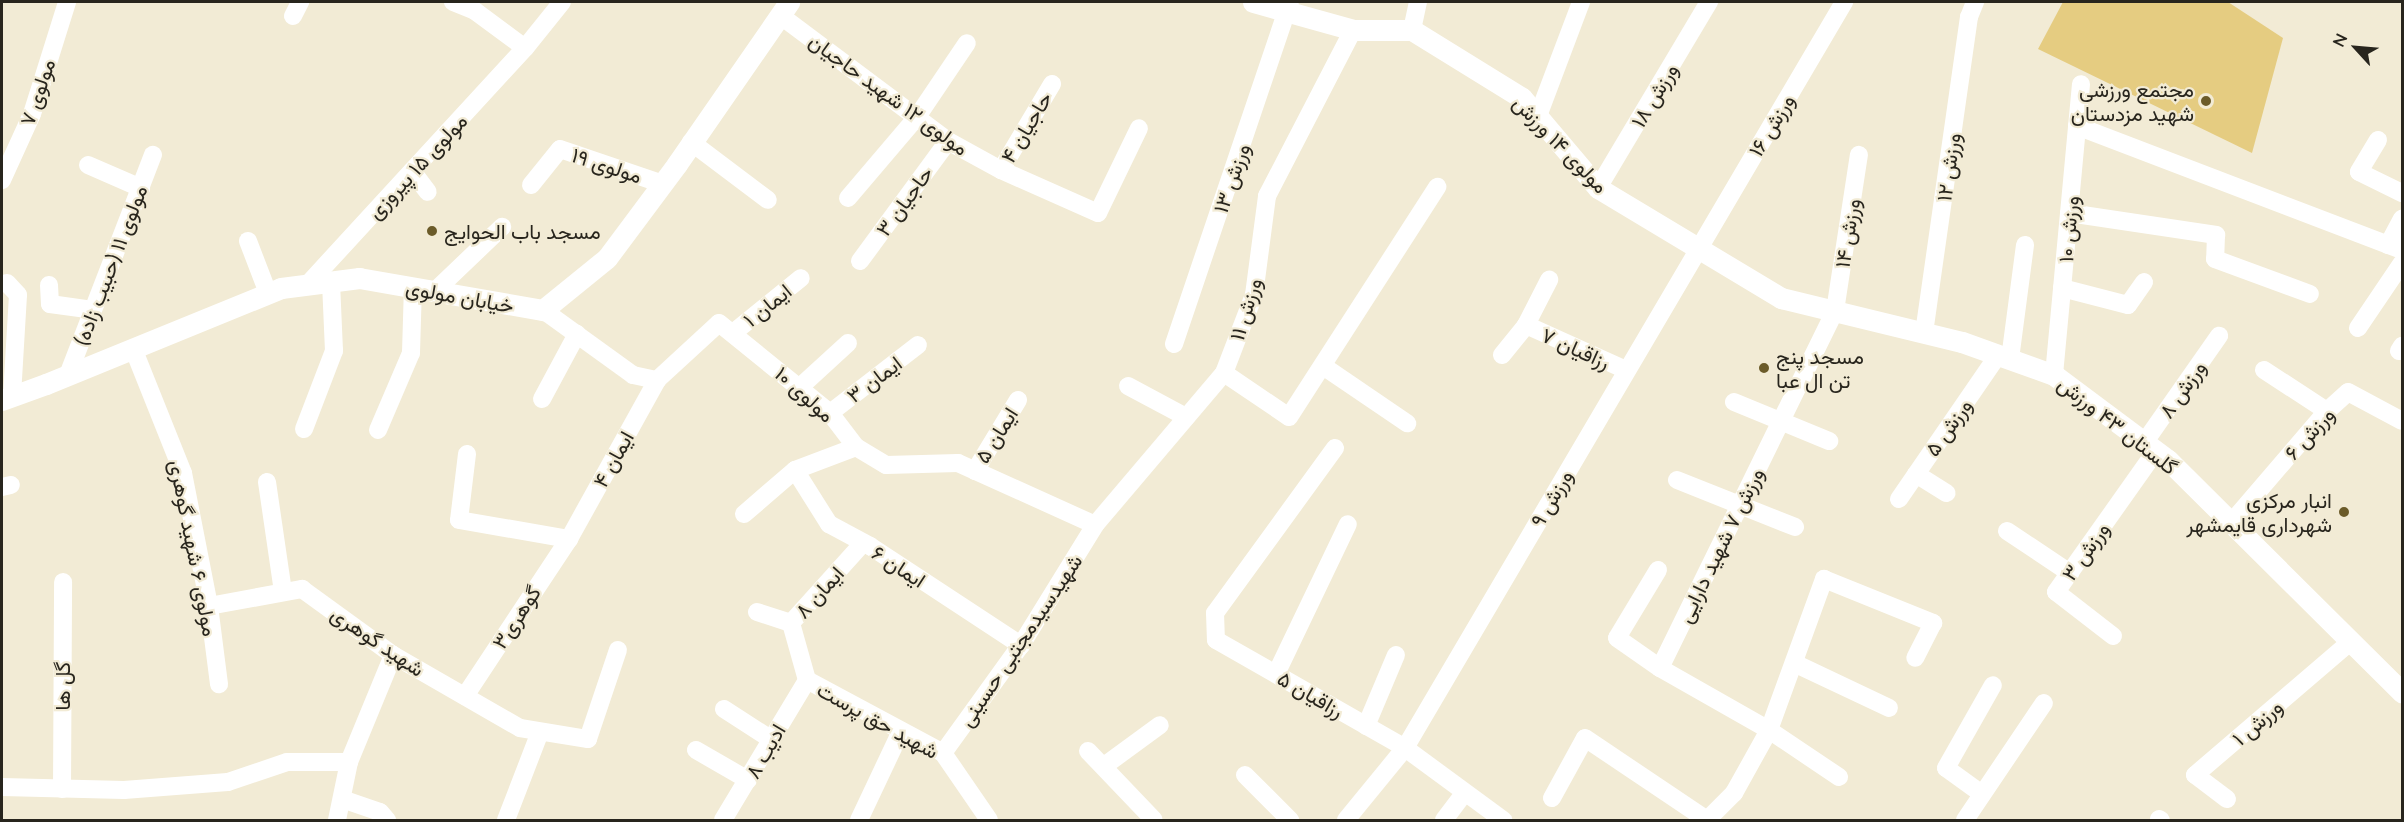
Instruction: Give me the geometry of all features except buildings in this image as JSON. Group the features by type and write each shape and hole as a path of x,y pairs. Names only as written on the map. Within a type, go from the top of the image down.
{"street":[{"name":"مولوی ۷","path":"2,180 32,114 67,2"},
{"path":"453,2 475,11 525,48"},
{"name":"مولوی ۱۵ پیروزی","path":"308,284 525,48 562,2"},
{"path":"1253,2 1289,7 1353,30 1412,30 1418,2"},
{"path":"1538,116 1581,2"},
{"name":"ورزش ۱۸","path":"1598,188 1709,2"},
{"name":"ورزش ۱۶","path":"1697,248 1844,2"},
{"name":"ورزش ۱۲","path":"1924,333 1969,17 1975,2"},
{"name":"ورزش ۱۳","path":"1174,344 1289,7"},
{"name":"مولوی ۱۲ شهید حاجیان","path":"785,9 948,141 1001,170 1098,213 1139,128"},
{"name":"خیابان مولوی","path":"7,398 281,288 359,278 543,310 607,258 663,184 785,9"},
{"name":"ورزش ۱۱","path":"1095,525 1224,373 1254,295 1267,196 1353,30"},
{"name":"مولوی ۱۴ ورزش","path":"1412,30 1522,98 1598,188 1697,248"},
{"path":"848,198 916,117 967,43"},
{"name":"حاجیان ۴","path":"1001,170 1052,84"},
{"name":"ورزش ۱۰","path":"2054,375 2081,84"},
{"path":"2077,126 2395,248 2403,219"},
{"path":"2378,140 2359,172 2403,193"},
{"name":"حاجیان ۳","path":"860,261 948,141"},
{"path":"692,142 768,200"},
{"name":"مولوی ۱۹","path":"531,185 560,149 663,184"},
{"name":"مولوی ۱۱ (حبیب زاده)","path":"68,375 153,155"},
{"name":"ورزش ۱۴","path":"1835,311 1858,155"},
{"path":"88,165 141,188"},
{"path":"412,171 428,192"},
{"path":"1224,373 1289,417 1437,187"},
{"path":"2069,213 2216,235 2215,259 2310,294"},
{"path":"435,291 501,227"},
{"path":"248,241 268,293"},
{"path":"2004,357 2025,245"},
{"name":"گلستان ۴۳ ورزش","path":"1697,248 1781,298 1962,342 2054,375 2150,447 2403,692"},
{"name":"ورزش ۹","path":"1346,820 1405,748 1697,248"},
{"path":"2358,328 2403,263"},
{"name":"ایمان ۱","path":"733,333 801,278"},
{"path":"1502,355 1526,325 1549,280"},
{"path":"304,429 334,351 331,281"},
{"path":"2062,288 2128,305 2144,282"},
{"path":"7,283 18,295 7,398"},
{"path":"49,285 50,304 93,310"},
{"path":"378,430 411,352 413,287"},
{"path":"543,310 633,375 657,380 719,323 733,333"},
{"name":"ورزش ۷ شهید دارایی","path":"1660,668 1835,311"},
{"name":"رزاقیان ۷","path":"1526,325 1626,370"},
{"name":"مولوی ۱۰","path":"733,333 830,413 856,447 886,465 957,463 1095,525"},
{"path":"542,399 577,334"},
{"name":"ورزش ۸","path":"2150,447 2219,336"},
{"path":"800,387 848,344"},
{"name":"ایمان ۳","path":"830,413 918,345"},
{"name":"مولوی ۶ شهید گوهری","path":"133,348 183,473 209,606 219,684"},
{"name":"ورزش ۵","path":"1899,499 2004,357"},
{"path":"1323,366 1407,423"},
{"path":"2264,370 2327,411"},
{"name":"ایمان ۴","path":"569,539 657,380"},
{"path":"1128,386 1186,417"},
{"name":"ورزش ۶","path":"2231,523 2327,411 2348,392 2403,421"},
{"name":"ایمان ۵","path":"975,471 1018,400"},
{"path":"1734,402 1829,441"},
{"path":"744,514 795,470 856,447"},
{"name":"ورزش ۳","path":"2113,636 2056,592 2150,447"},
{"name":"رزاقیان ۵","path":"1335,448 1215,613 1216,640 1405,748 1503,820"},
{"path":"467,454 459,520 569,539"},
{"name":"ایمان ۶","path":"795,470 829,524 863,543 1021,645"},
{"path":"1916,474 1946,493"},
{"path":"1677,480 1795,527"},
{"path":"267,482 283,592"},
{"path":"1276,674 1348,524"},
{"name":"شهیدسیدمجتبی حسینی","path":"943,753 1021,645 1095,525"},
{"path":"2007,531 2070,573"},
{"name":"گوهری۳","path":"465,696 569,539"},
{"name":"ایمان ۸","path":"807,680 791,623 863,543"},
{"path":"1658,570 1617,638 1660,668 1769,730 1839,777"},
{"path":"1552,798 1586,738 1707,820 1734,792 1769,730 1824,579 1933,623 1915,658"},
{"name":"گل ها","path":"62,789 63,582"},
{"name":"شهید گوهری","path":"209,606 302,589 393,655 520,728 588,739 618,650"},
{"path":"757,612 791,623"},
{"name":"ورزش ۱","path":"2227,799 2195,775 2349,642"},
{"path":"337,820 349,762 393,655"},
{"path":"1366,726 1396,655"},
{"path":"1794,663 1889,708"},
{"name":"شهید حق پرست","path":"807,680 943,753 983,818"},
{"name":"ادیب ۸","path":"723,820 807,680"},
{"path":"1982,794 1946,768 1993,685"},
{"path":"1965,820 2044,703"},
{"path":"724,709 772,740"},
{"path":"1104,766 1161,725"},
{"path":"859,820 901,731"},
{"path":"506,820 540,732"},
{"path":"696,750 748,780"},
{"path":"1088,751 1154,820"},
{"path":"2,787 124,790 228,782 287,762 349,762"},
{"path":"1245,776 1290,820"},
{"path":"1444,820 1464,793"},
{"path":"342,799 380,812 387,820"}],"shaded area":[{"name":"مجتمع ورزشی شهید مزدستان","path":"2063,2 2228,2 2283,38 2252,153 2038,49"}],"place":[{"name":"مجتمع ورزشی شهید مزدستان","path":"2206,101"},
{"name":"مسجد باب الحوایج","path":"432,231"},
{"name":"مسجد پنج تن ال عبا","path":"1764,368"},
{"name":"انبار مرکزی شهرداری قایمشهر","path":"2344,512"}]}
